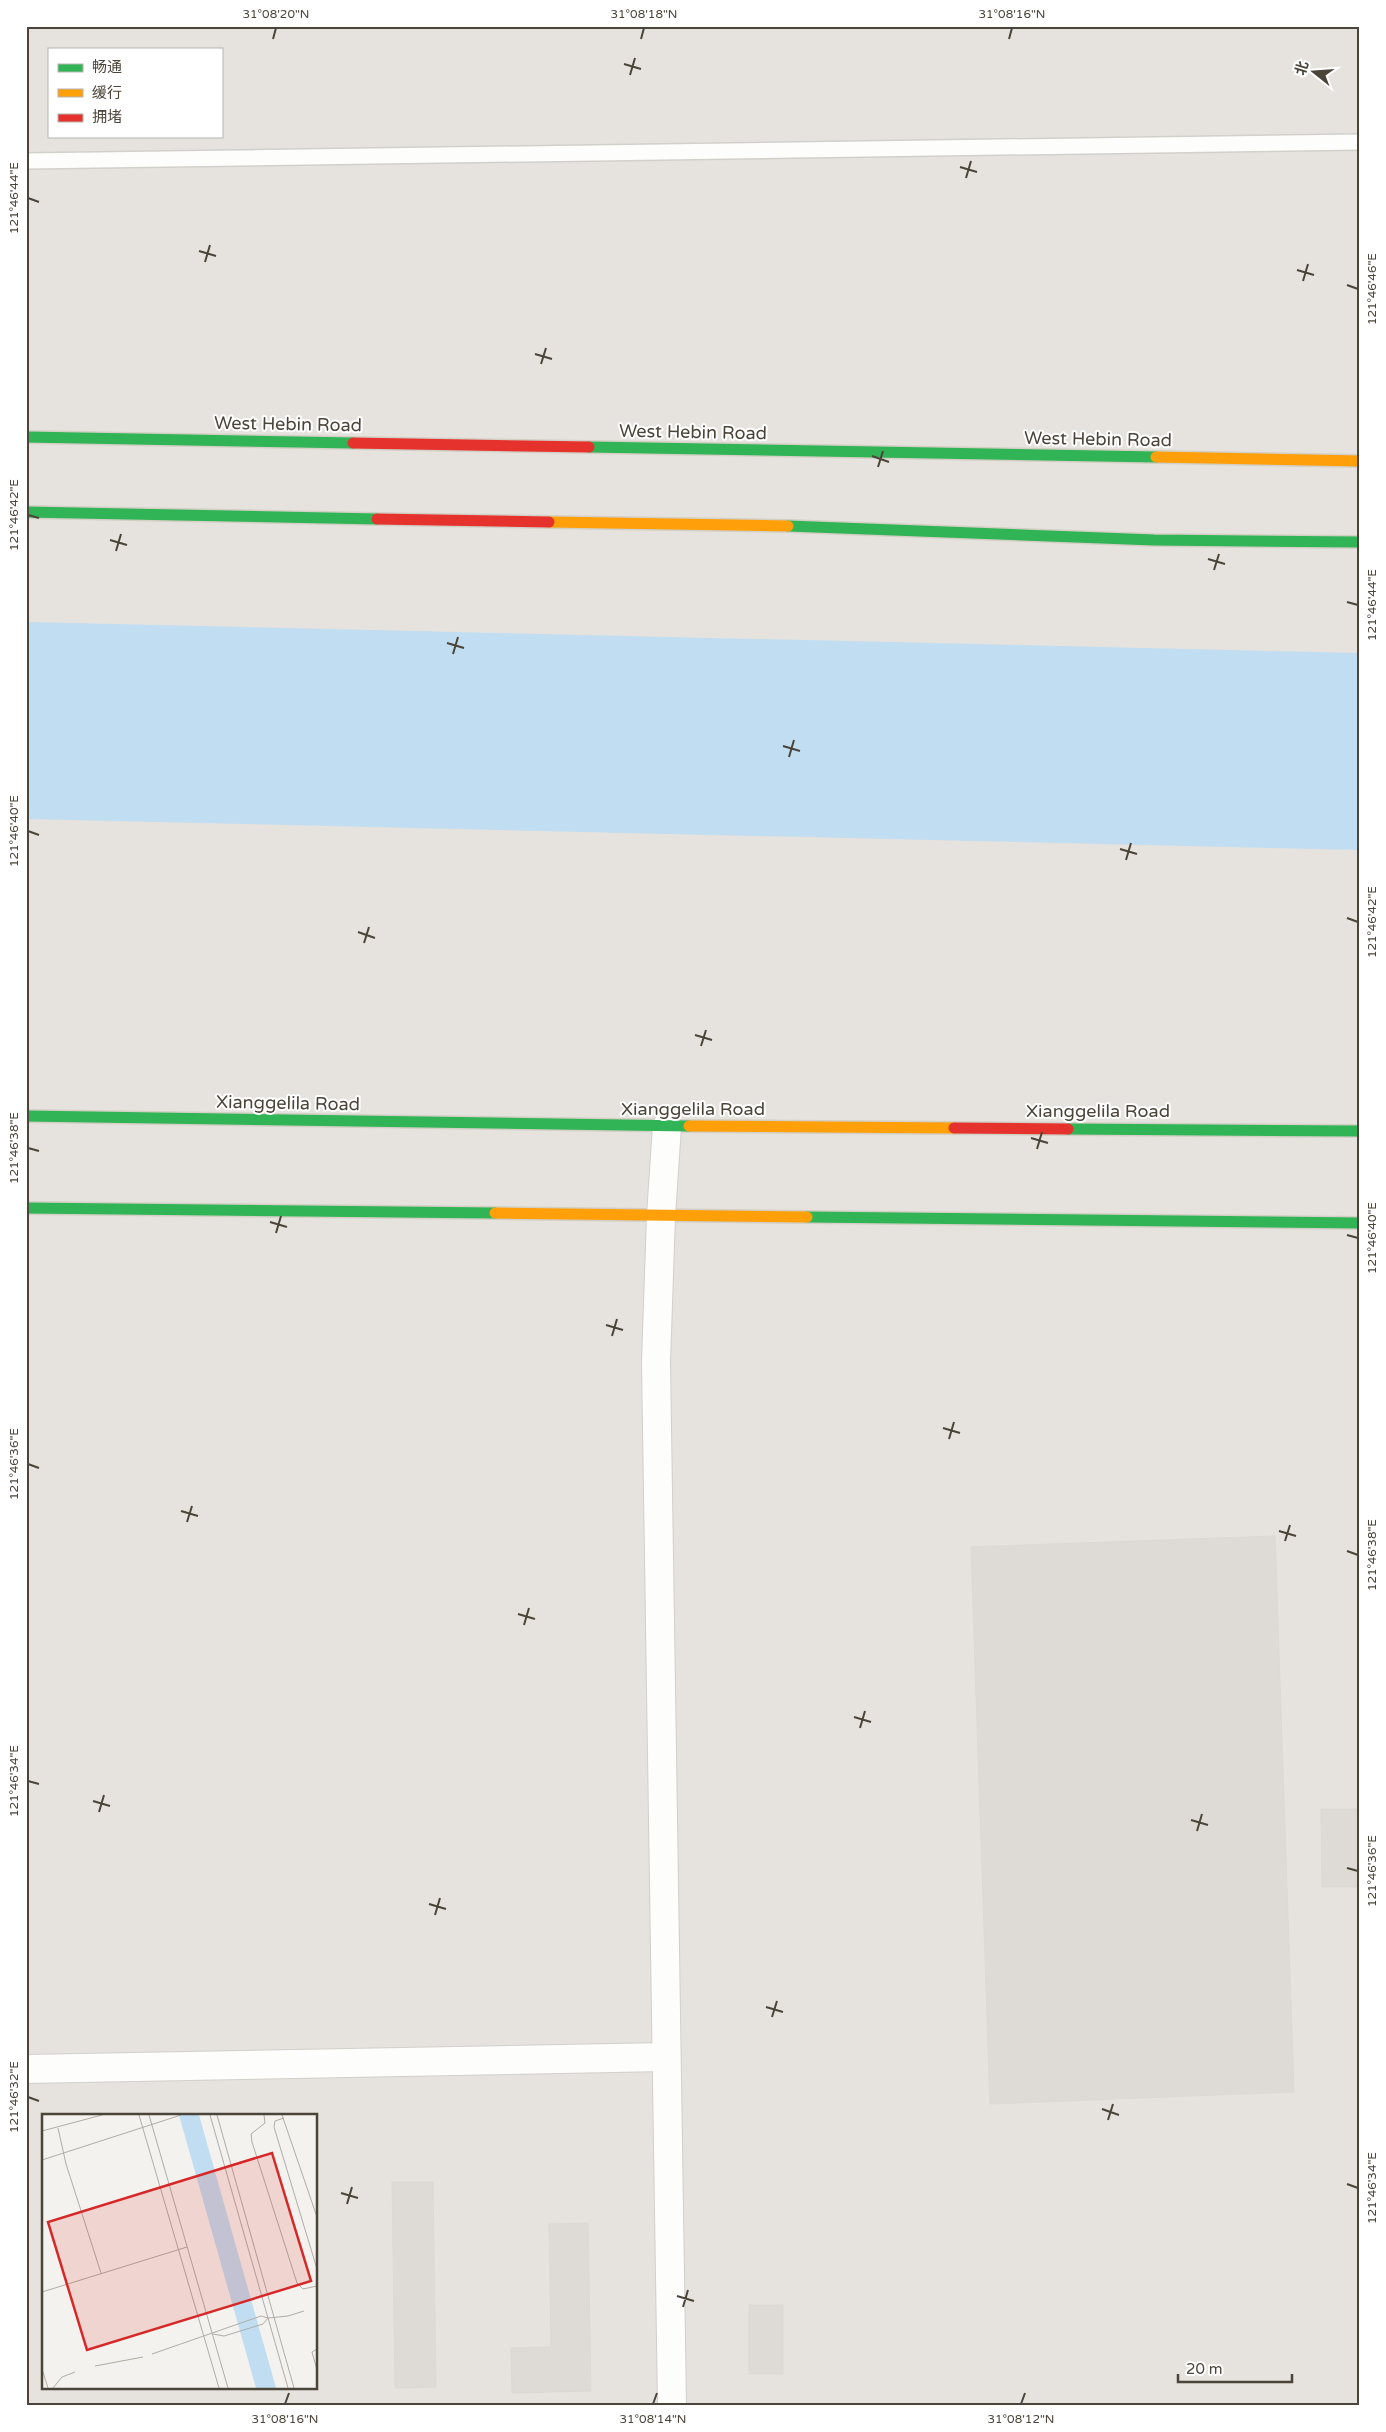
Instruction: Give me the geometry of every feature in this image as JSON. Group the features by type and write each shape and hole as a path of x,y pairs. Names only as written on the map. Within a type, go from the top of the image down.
{"street":[{"name":"West Hebin Road","path":"26,437 1360,461"},
{"path":"26,512 831,527 1154,540 1360,542"},
{"name":"Xianggelila Road","path":"26,1116 668,1126 1360,1131"},
{"path":"668,1126 661,1216 656,1362 672,2406"},
{"path":"26,1208 1360,1224"},
{"path":"26,2069 666,2057"}],"lane":[{"path":"26,161 1360,142"}],"shaded area":[{"path":"26,26 1360,26 1360,2406 26,2406"},
{"path":"26,26 1360,26 1360,293 26,292"}],"water":[{"path":"26,622 1360,653 1360,850 26,819"}],"building":[{"path":"1275,1536 1294,2092 990,2104 971,1547"},
{"path":"1321,1809 1360,1809 1360,1887 1322,1887"},
{"path":"392,2182 433,2182 436,2387 395,2388"},
{"path":"588,2223 591,2391 512,2393 511,2348 551,2347 549,2224"},
{"path":"749,2305 783,2305 783,2374 749,2374"}],"traffic: fast":[{"path":"26,437 353,443"},
{"path":"589,447 1156,457"},
{"path":"26,512 377,519"},
{"path":"788,526 1154,540 1360,542"},
{"path":"26,1116 689,1126"},
{"path":"1068,1129 1360,1131"},
{"path":"26,1208 495,1213"},
{"path":"807,1217 1360,1223"}],"traffic: slow":[{"path":"1156,457 1360,461"},
{"path":"549,522 788,526"},
{"path":"689,1126 954,1128"},
{"path":"495,1213 807,1217"}],"traffic: jam":[{"path":"353,443 589,447"},
{"path":"377,519 549,522"},
{"path":"954,1128 1068,1129"}]}
